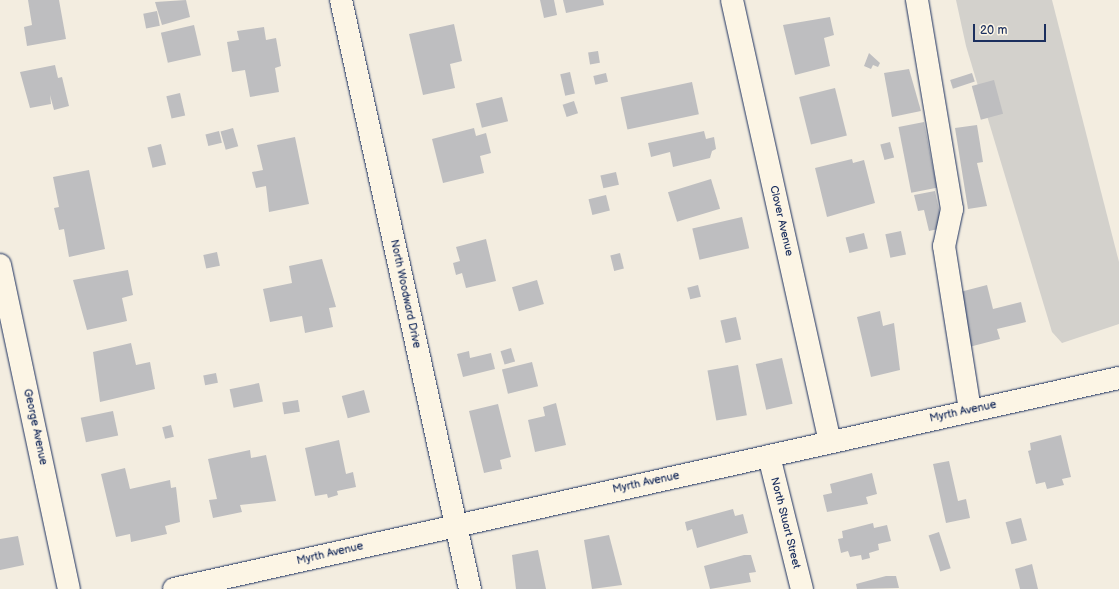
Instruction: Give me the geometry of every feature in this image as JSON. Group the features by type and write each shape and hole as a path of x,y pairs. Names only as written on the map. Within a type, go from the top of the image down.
{"street":[{"name":"North Woodward Drive","path":"341,0 470,589"},
{"name":"Clover Avenue","path":"732,0 830,441"},
{"path":"917,0 952,209 944,246 970,411"},
{"name":"George Avenue","path":"0,265 69,589"},
{"name":"Myrth Avenue","path":"174,589 769,456 830,441 1119,378"},
{"name":"North Stuart Street","path":"769,456 802,589"}],"shaded area":[{"path":"956,0 1052,0 1119,262 1119,324 1062,343 1052,332 966,46"}],"building":[{"path":"28,0 59,0 66,39 27,46 24,27 32,25"},
{"path":"186,0 190,17 162,25 155,2"},
{"path":"540,0 554,0 557,15 544,18"},
{"path":"563,0 603,0 604,5 566,13"},
{"path":"157,11 160,26 146,28 143,14"},
{"path":"830,17 834,35 824,38 830,66 795,75 783,25"},
{"path":"454,24 462,61 450,64 455,88 423,95 409,34"},
{"path":"194,25 201,55 168,63 161,33"},
{"path":"264,27 266,40 276,38 281,66 275,68 279,92 250,97 245,70 232,72 227,42 239,40 237,31"},
{"path":"598,51 600,63 590,64 588,53"},
{"path":"869,53 880,63 878,67 873,65 871,69 864,66"},
{"path":"55,65 58,78 62,77 69,106 54,110 50,95 51,104 30,108 20,72"},
{"path":"909,69 921,111 892,117 884,73"},
{"path":"570,72 575,93 565,96 560,74"},
{"path":"606,73 608,82 595,85 593,76"},
{"path":"972,73 975,82 953,89 950,80"},
{"path":"994,80 1003,114 981,120 972,86"},
{"path":"692,82 699,114 627,129 621,97"},
{"path":"835,88 847,136 811,144 799,97"},
{"path":"180,93 185,115 172,119 166,96"},
{"path":"502,97 508,121 482,128 476,104"},
{"path":"574,101 578,113 567,117 563,105"},
{"path":"924,122 937,188 911,193 898,127"},
{"path":"977,125 983,162 977,163 987,206 968,209 955,128"},
{"path":"233,128 238,146 226,150 221,132"},
{"path":"474,128 476,136 486,133 491,153 480,156 484,173 443,183 432,139"},
{"path":"219,131 222,143 208,146 205,134"},
{"path":"704,131 706,139 714,137 716,149 712,151 710,158 673,167 670,152 651,157 648,143"},
{"path":"295,137 309,204 269,212 266,186 256,188 252,172 263,170 257,145"},
{"path":"890,142 894,157 884,160 880,145"},
{"path":"161,144 166,164 152,168 147,147"},
{"path":"852,159 853,163 864,160 875,203 827,217 815,168"},
{"path":"89,170 105,249 69,257 64,229 59,230 54,208 59,207 53,177"},
{"path":"616,172 619,185 603,188 600,176"},
{"path":"711,179 720,209 677,222 668,192"},
{"path":"935,191 943,228 929,231 924,210 918,211 914,195"},
{"path":"606,195 610,211 592,215 589,199"},
{"path":"742,217 749,248 700,260 692,228"},
{"path":"901,231 906,254 890,258 885,234"},
{"path":"864,233 868,249 849,253 846,238"},
{"path":"486,239 496,281 466,288 462,273 456,275 453,263 460,261 456,247"},
{"path":"217,252 220,266 206,269 203,255"},
{"path":"620,253 624,269 614,271 610,255"},
{"path":"322,259 336,307 329,308 333,327 305,333 302,316 270,322 263,289 292,283 289,266"},
{"path":"128,270 133,295 122,298 127,321 87,330 73,280"},
{"path":"537,280 544,304 519,311 512,287"},
{"path":"698,285 701,297 690,299 687,288"},
{"path":"987,285 993,309 1021,302 1026,322 997,329 1000,339 969,347 960,292"},
{"path":"880,311 883,326 894,323 900,370 871,377 857,317"},
{"path":"736,317 741,339 726,343 720,321"},
{"path":"131,343 136,365 150,362 155,389 100,402 93,352"},
{"path":"511,348 515,361 505,365 500,351"},
{"path":"469,351 470,358 491,353 495,369 463,377 457,354"},
{"path":"782,358 793,404 766,410 756,364"},
{"path":"532,362 538,386 508,394 502,369"},
{"path":"738,365 747,415 716,421 707,370"},
{"path":"216,373 218,383 205,385 203,375"},
{"path":"259,383 263,402 234,408 230,389"},
{"path":"364,390 370,412 348,418 342,396"},
{"path":"298,400 300,412 284,414 282,403"},
{"path":"556,403 566,445 535,452 528,420 545,416 543,407"},
{"path":"498,404 511,457 500,460 502,469 484,473 469,411"},
{"path":"113,411 118,435 86,442 81,418"},
{"path":"171,425 174,437 165,439 162,427"},
{"path":"1061,435 1071,477 1062,479 1064,485 1047,489 1045,482 1036,484 1028,451 1031,450 1030,443"},
{"path":"339,440 346,474 353,472 356,487 337,491 338,495 328,498 327,494 315,496 305,448"},
{"path":"250,450 251,458 266,455 276,501 240,505 242,512 213,518 209,500 217,499 208,459"},
{"path":"949,461 958,501 966,499 970,518 946,523 933,464"},
{"path":"125,468 130,489 170,480 171,488 176,487 180,522 165,526 167,534 131,542 130,534 116,537 101,474"},
{"path":"872,473 877,494 866,497 868,504 827,512 823,495 832,493 830,484"},
{"path":"733,509 735,516 743,514 748,533 697,548 692,529 687,531 685,522"},
{"path":"1021,518 1027,540 1011,544 1006,522"},
{"path":"873,523 874,528 887,525 891,541 878,544 879,550 869,553 870,558 862,560 861,555 850,557 848,551 841,553 838,539 843,538 842,531"},
{"path":"939,532 951,568 940,572 929,535"},
{"path":"609,535 622,585 592,589 584,540"},
{"path":"18,536 24,565 0,570 0,539"},
{"path":"538,550 546,589 516,589 512,555"},
{"path":"744,555 751,555 756,572 749,573 751,582 710,589 704,566"},
{"path":"1032,564 1038,589 1020,589 1015,569"},
{"path":"886,576 896,576 899,588 857,589 856,584"}]}
